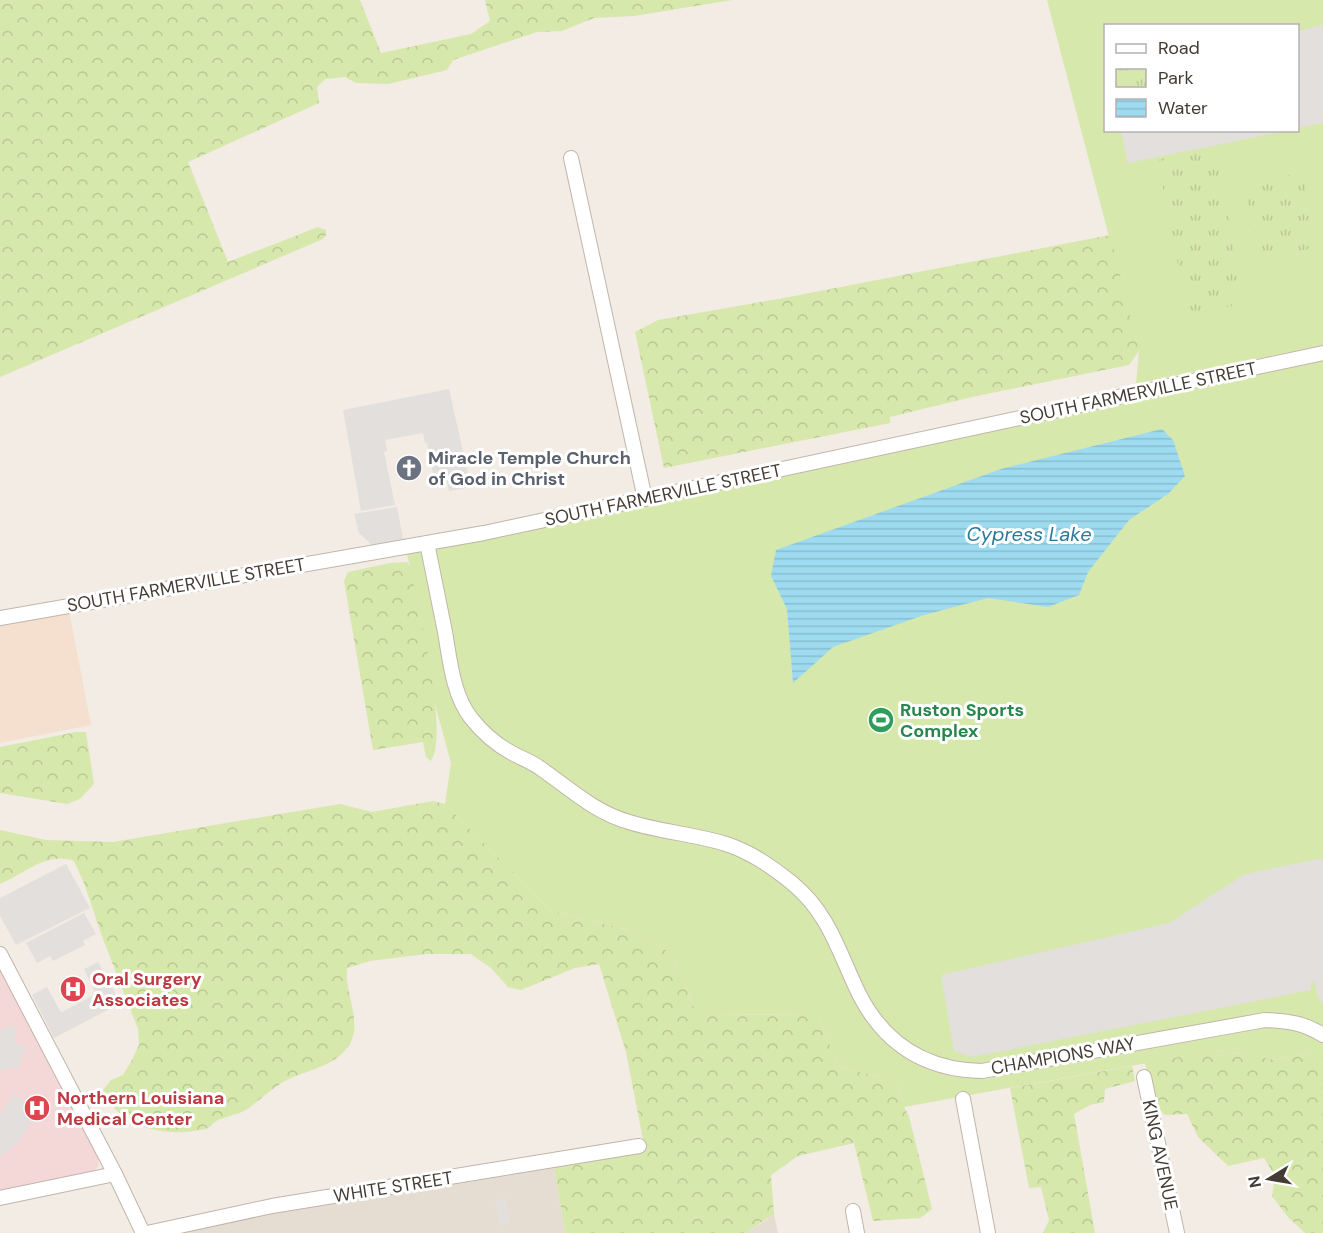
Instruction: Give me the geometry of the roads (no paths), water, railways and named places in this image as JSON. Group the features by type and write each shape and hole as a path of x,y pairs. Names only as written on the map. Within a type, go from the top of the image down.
{"street":[{"path":"571,158 645,499"},
{"name":"SOUTH FARMERVILLE STREET","path":"0,618 427,543 645,499 1323,353"},
{"name":"CHAMPIONS WAY","path":"427,543 455,683 470,716 483,732 509,752 539,767 571,792 600,810 643,826 727,844 766,863 800,890 816,908 836,940 868,1010 880,1026 908,1052 935,1064 954,1069 982,1071 1265,1020 1288,1021 1308,1026 1323,1035"},
{"path":"0,954 145,1233"},
{"name":"KING AVENUE","path":"1144,1077 1177,1233"},
{"path":"963,1099 988,1233"},
{"name":"WHITE STREET","path":"145,1233 272,1206 639,1146"},
{"path":"0,1198 115,1174"},
{"path":"853,1210 857,1233"}],"water":[{"name":"Cypress Lake","path":"1162,429 1173,440 1185,476 1168,494 1129,520 1088,572 1079,595 1048,607 988,598 924,615 833,647 793,683 787,609 771,576 776,550 1001,469"}],"place":[{"name":"Miracle Temple Church of God in Christ","path":"409,468"},
{"name":"Ruston Sports Complex","path":"881,720"},
{"name":"Oral Surgery Associates","path":"73,989"},
{"name":"Northern Louisiana Medical Center","path":"37,1108"}]}
